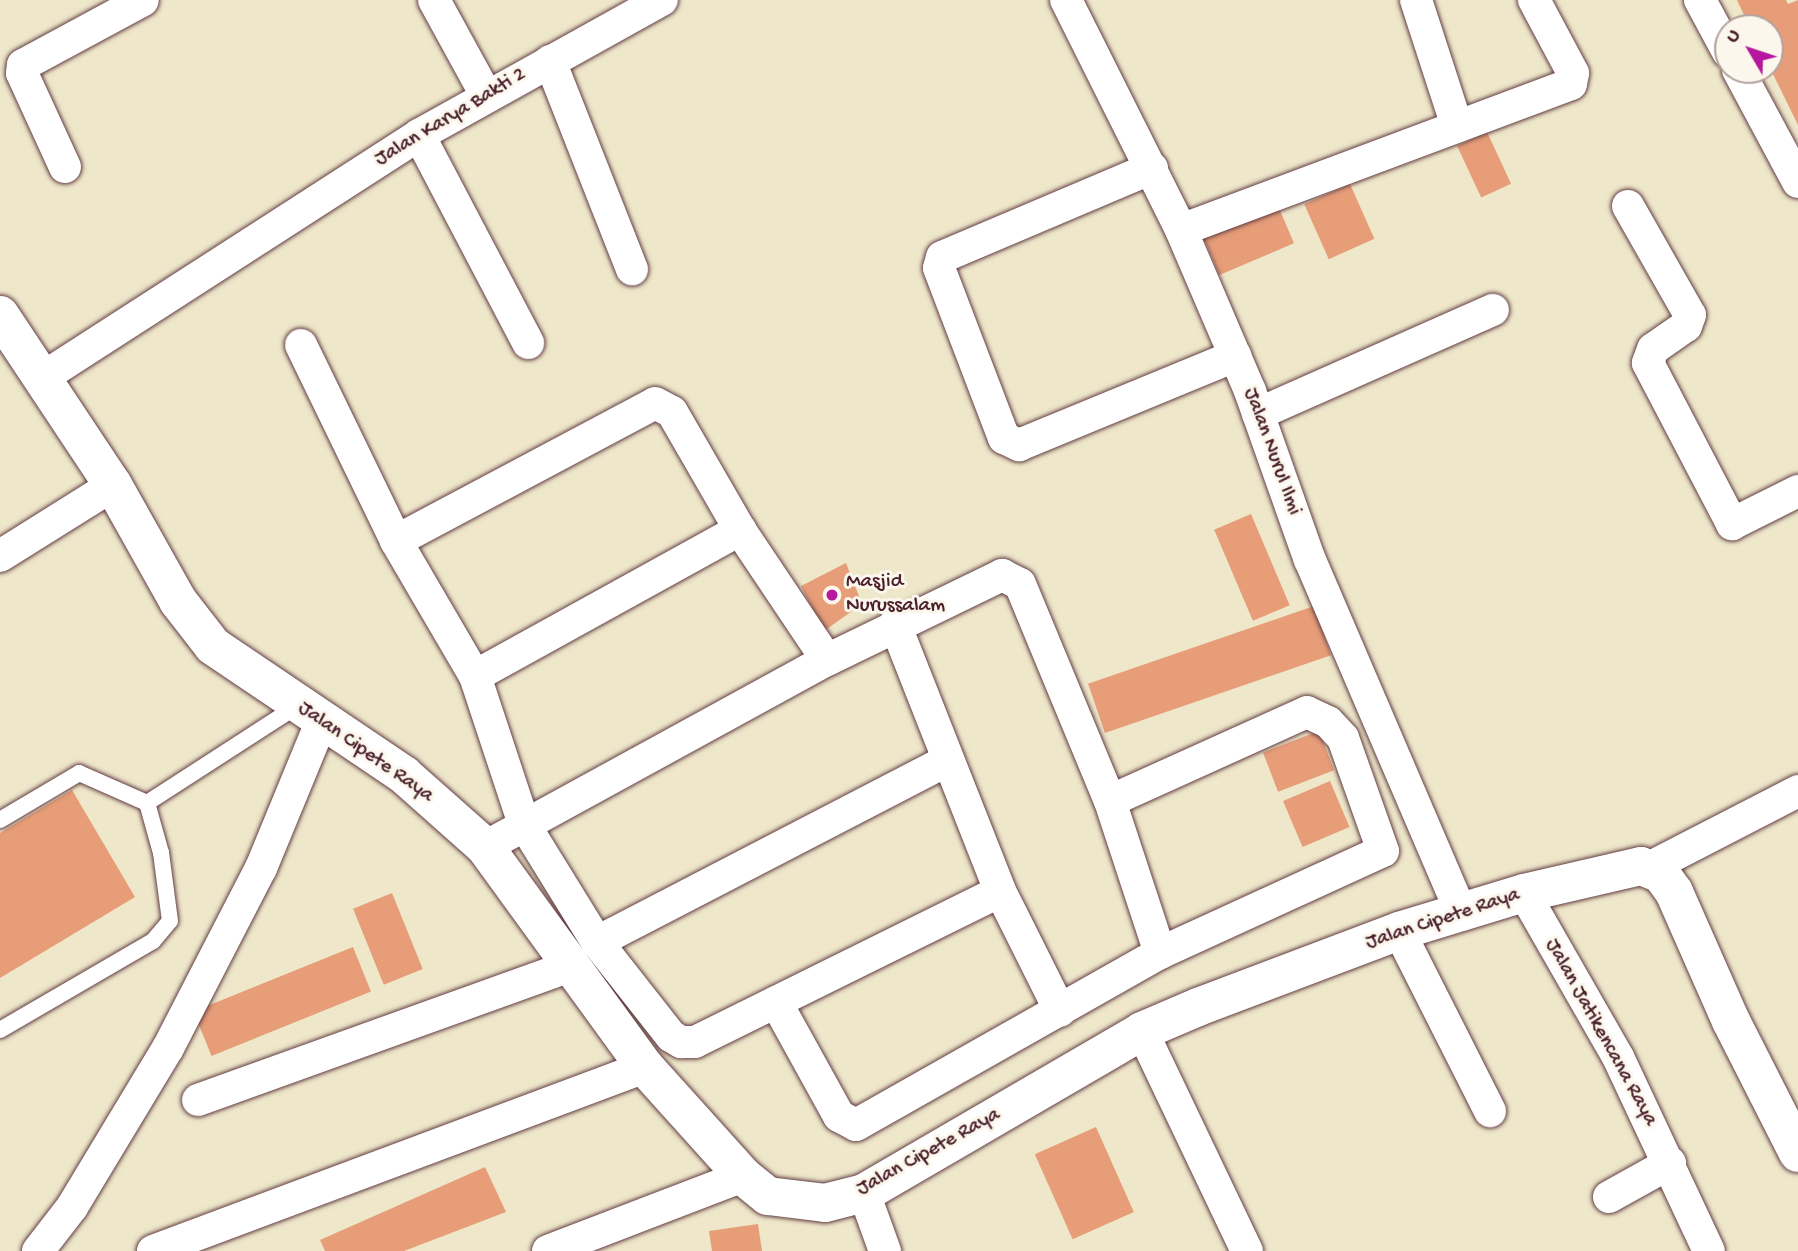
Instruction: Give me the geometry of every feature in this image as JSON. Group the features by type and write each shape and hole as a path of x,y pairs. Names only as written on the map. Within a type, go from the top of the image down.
{"main road":[{"name":"Jalan Cipete Raya","path":"0,315 113,485 178,601 199,629 232,662 404,775 485,847 584,954 645,1067 743,1176 768,1196 800,1203 825,1203 864,1193 1142,1031 1399,932 1461,912 1627,867 1649,868"},
{"path":"1649,868 1661,874 1674,892 1731,1021 1798,1153"}],"street":[{"path":"65,167 22,73 23,65 143,0"},
{"path":"435,0 486,95"},
{"name":"Jalan Karya Bakti 2","path":"42,378 419,135 486,95 663,0"},
{"name":"Jalan Nurul Ilmi","path":"1066,0 1181,230 1258,414 1310,560 1461,912"},
{"path":"1416,0 1457,126"},
{"path":"1181,230 1571,84 1573,73 1534,0"},
{"path":"1700,0 1714,26"},
{"path":"550,61 632,269"},
{"path":"1746,84 1798,182"},
{"path":"419,135 528,343"},
{"path":"1152,168 942,257 939,268 1004,438 1019,445 1235,356"},
{"path":"1629,206 1690,315 1686,326 1653,349 1648,363 1732,524 1798,491"},
{"path":"1258,414 1493,310"},
{"path":"301,345 396,541 474,676 524,824 584,954 681,1042 695,1042 1000,891"},
{"path":"396,541 655,403 672,412 740,530 827,660"},
{"path":"0,556 113,485"},
{"path":"474,676 740,530"},
{"path":"485,847 895,624 995,576 1015,579 1110,801 1160,953"},
{"path":"895,624 1000,891 1060,1012"},
{"path":"776,1002 839,1116 856,1125 1060,1012 1160,953 1383,851 1343,738 1328,722 1307,712 1110,801"},
{"path":"37,1251 72,1207 168,1048 261,868 310,713"},
{"path":"198,1100 584,954 948,760"},
{"path":"1649,868 1798,791"},
{"name":"Jalan Jatikencana Raya","path":"1524,893 1618,1057 1709,1251"},
{"path":"1399,932 1490,1111"},
{"path":"1142,1031 1247,1251"},
{"path":"153,1251 645,1067"},
{"path":"1609,1197 1670,1163"},
{"path":"548,1251 743,1176"},
{"path":"864,1193 885,1251"}],"lane":[{"path":"147,803 310,713"},
{"path":"0,820 79,773 147,803"},
{"path":"0,1030 153,941 170,921 161,853 147,803"}],"building":[{"path":"1737,0 1786,0 1788,4 1798,0 1798,125 1778,84 1784,84 1784,14 1744,14"},
{"path":"1487,132 1511,184 1481,198 1457,146"},
{"path":"1350,184 1374,239 1329,259 1304,204"},
{"path":"1276,201 1294,243 1219,275 1201,233"},
{"path":"1251,514 1290,605 1253,621 1214,530"},
{"name":"Masjid Nurussalam","path":"846,563 862,604 824,631 801,586"},
{"path":"1314,606 1331,655 1105,733 1088,684"},
{"path":"1319,731 1334,770 1278,792 1263,753"},
{"path":"1330,781 1350,827 1303,847 1283,801"},
{"path":"72,790 135,897 0,978 0,833"},
{"path":"392,893 423,969 384,985 353,909"},
{"path":"353,947 371,992 212,1056 194,1011"},
{"path":"1096,1127 1134,1212 1073,1239 1035,1154"},
{"path":"485,1167 506,1212 404,1251 325,1251 320,1240"},
{"path":"758,1224 762,1251 712,1251 709,1231"}],"place":[{"name":"Masjid Nurussalam","path":"832,595"}]}
